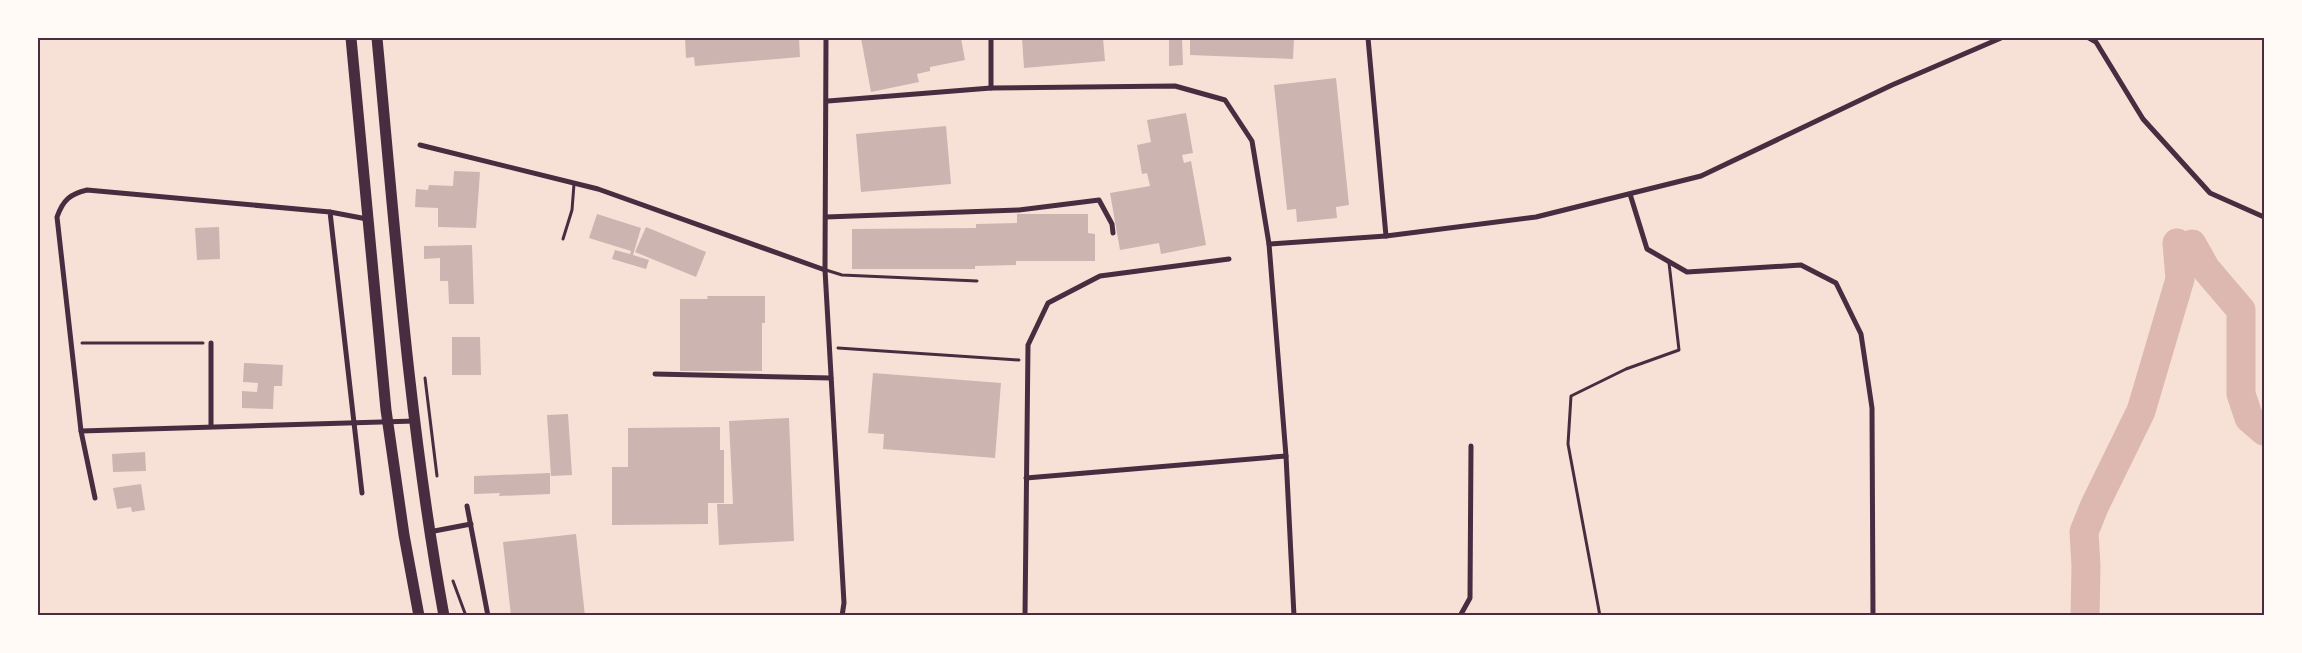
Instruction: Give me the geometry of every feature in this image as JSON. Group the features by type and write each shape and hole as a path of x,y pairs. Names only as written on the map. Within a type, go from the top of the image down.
{"main road":[{"path":"351,38 388,423 404,535 420,616"},
{"path":"377,38 415,421 429,532 444,616"}],"street":[{"path":"826,38 828,101 825,270 844,602 842,616"},
{"path":"990,88 991,38"},
{"path":"1368,38 1386,236"},
{"path":"1269,244 1386,236 1536,217 1701,176 1892,85 2001,38"},
{"path":"2089,38 2096,42 2143,119 2210,193 2264,217"},
{"path":"828,101 990,88 1175,86 1225,100 1252,141 1269,244 1286,456 1294,616"},
{"path":"420,145 598,189 825,270"},
{"path":"95,498 81,431 71,343 57,217 62,203 73,193 87,190 330,212 367,219"},
{"path":"1630,194 1647,249 1686,272 1801,265 1836,283 1861,334 1872,408 1873,616"},
{"path":"826,218 1018,210 1099,200 1112,224 1113,233"},
{"path":"330,212 362,493"},
{"path":"1025,616 1028,345 1048,303 1100,276 1229,259"},
{"path":"211,343 211,426"},
{"path":"655,374 831,378"},
{"path":"81,431 415,421"},
{"path":"1460,616 1470,598 1471,446"},
{"path":"1026,478 1286,456"},
{"path":"467,506 488,616"},
{"path":"429,532 470,524"}],"lane":[{"path":"563,239 572,210 574,184"},
{"path":"1600,616 1568,444 1571,396 1626,369 1679,350 1669,262"},
{"path":"825,270 842,275 977,282"}],"path":[{"path":"71,343 211,343"},
{"path":"830,347 1028,360"},
{"path":"425,377 438,481"},
{"path":"452,578 466,616"}],"building":[{"path":"685,38 799,38 800,57 695,66 694,57 686,58"},
{"path":"861,38 961,38 965,60 930,67 930,71 917,74 919,82 871,92"},
{"path":"1022,38 1103,38 1105,61 1024,68"},
{"path":"1169,38 1182,38 1183,65 1169,66"},
{"path":"1190,38 1294,38 1293,59 1190,55"},
{"path":"1336,78 1349,205 1336,207 1337,218 1297,222 1296,209 1287,210 1274,85"},
{"path":"1186,113 1193,153 1182,155 1184,163 1191,161 1206,245 1161,254 1159,243 1120,250 1110,193 1150,186 1147,173 1142,174 1137,145 1151,142 1147,120"},
{"path":"946,126 951,184 861,192 856,134"},
{"path":"454,171 480,172 476,228 438,227 438,208 415,207 416,189 428,190 429,185 453,186"},
{"path":"597,214 641,228 633,255 649,260 646,269 612,259 615,250 630,254 631,251 589,238"},
{"path":"1017,214 1088,214 1088,233 1095,234 1095,261 1016,261 1016,265 975,266 975,269 852,269 852,229 976,228 976,224 1017,223"},
{"path":"219,227 220,259 197,260 195,228"},
{"path":"646,227 706,252 696,277 635,252"},
{"path":"472,245 474,304 449,304 448,281 440,281 440,258 424,259 424,246"},
{"path":"707,296 765,296 765,323 762,323 762,371 680,371 680,299 708,299"},
{"path":"452,337 480,337 481,375 452,375"},
{"path":"244,363 283,365 282,386 274,386 273,409 242,408 242,391 257,392 258,383 243,382"},
{"path":"873,373 1001,383 995,458 883,449 884,434 868,433"},
{"path":"568,414 572,475 551,476 547,415"},
{"path":"789,418 794,541 719,545 717,504 733,504 729,421"},
{"path":"720,427 720,450 724,450 724,503 708,503 708,524 612,525 612,467 628,467 628,428"},
{"path":"145,452 146,471 113,472 112,454"},
{"path":"550,473 550,494 499,496 500,493 474,494 474,476"},
{"path":"141,484 145,510 132,512 131,507 117,509 113,488"},
{"path":"576,534 585,616 511,616 503,542"}],"waterway":[{"path":"2085,616 2086,566 2084,532 2094,507 2141,411 2180,279 2177,243"},
{"path":"2192,244 2206,269 2241,310 2241,394 2249,418 2264,431"}]}
